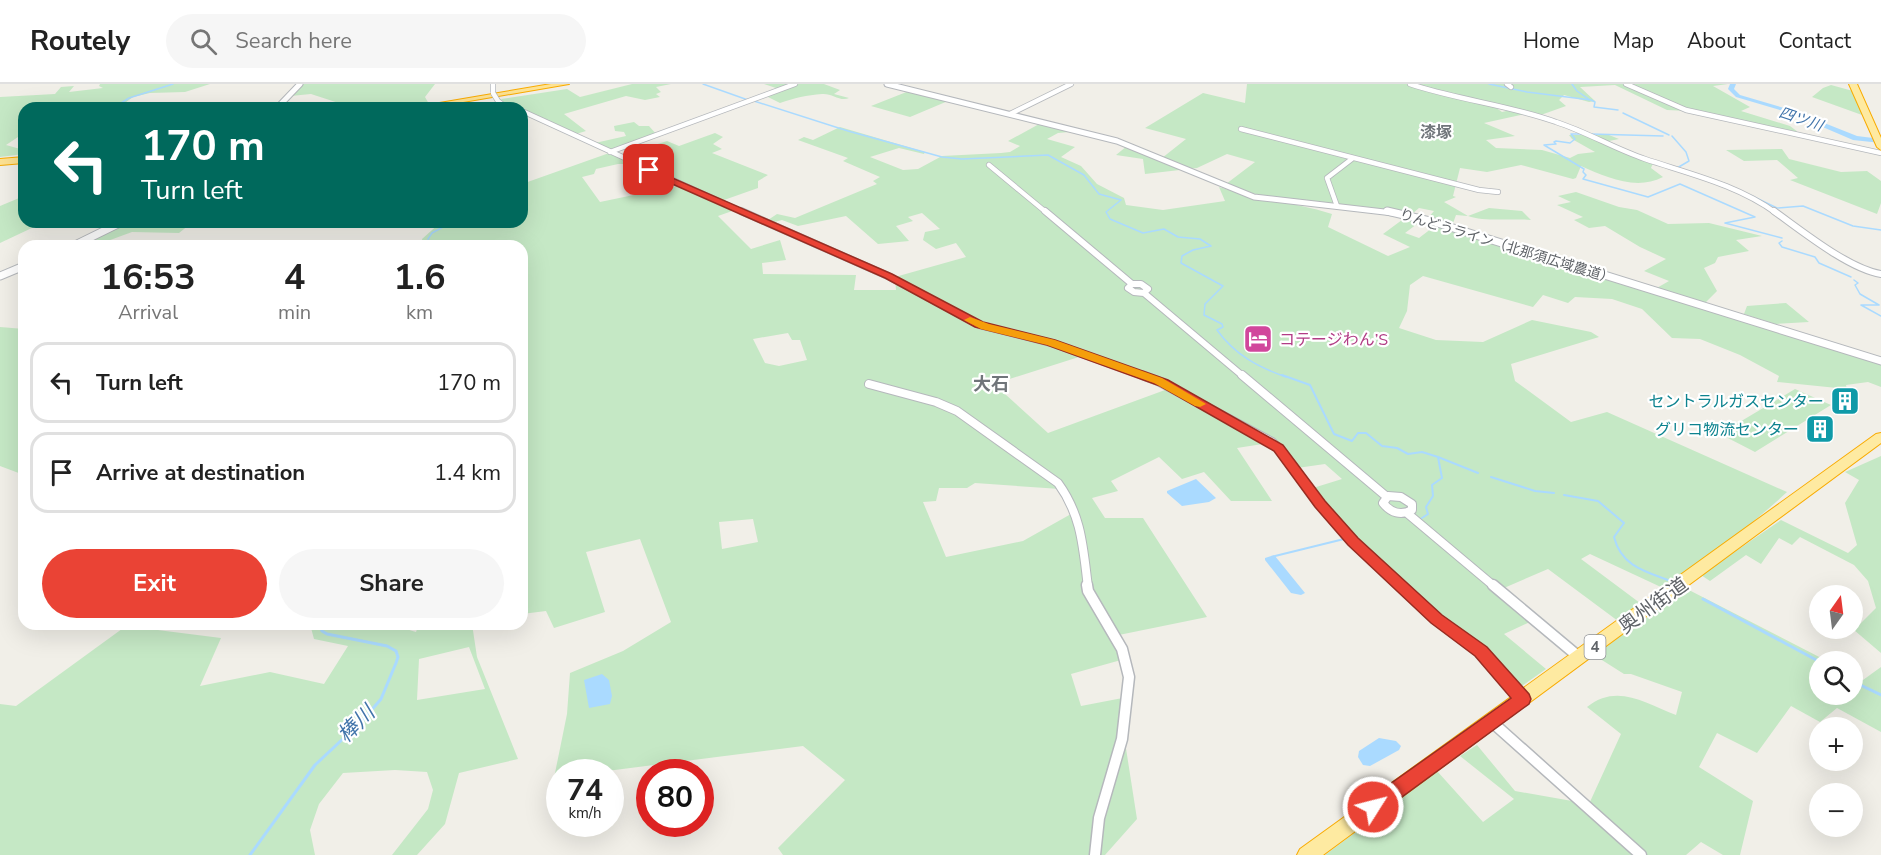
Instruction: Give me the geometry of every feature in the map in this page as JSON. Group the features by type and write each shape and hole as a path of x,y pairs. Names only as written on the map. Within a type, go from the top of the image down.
{"highway":[{"path":"452,102 566,84"},
{"path":"467,102 578,84"},
{"path":"1853,84 1880,146"},
{"path":"0,161 18,159"},
{"name":"奥州街道","path":"1307,855 1581,658 1881,437"}],"street":[{"path":"283,102 300,84"},
{"path":"493,84 493,93 499,102"},
{"path":"610,152 795,84"},
{"name":"りんどうライン（北那須広域農道）","path":"887,84 1118,141 1245,194 1285,202 1384,211 1434,222 1881,361"},
{"path":"1010,114 1071,84"},
{"path":"1410,84 1453,97 1496,105 1557,122 1642,158 1730,187 1767,206 1804,234 1849,261 1871,273 1881,274"},
{"path":"1626,84 1686,110 1880,146"},
{"path":"528,114 888,276 979,325 1051,343 1164,383 1272,442 1353,542 1437,619 1481,652 1523,699"},
{"path":"1240,129 1498,192"},
{"path":"1337,206 1327,178 1353,158"},
{"path":"989,165 1132,284 1147,286 1148,291 1144,293 1387,497 1397,496 1409,501 1412,510 1407,513 1397,513 1388,509 1383,503 1387,497"},
{"path":"85,240 110,228"},
{"path":"0,276 18,268"},
{"path":"869,384 936,402 957,411 1036,466 1058,483 1066,494 1081,528 1088,591 1122,649 1129,677 1122,739 1099,818 1095,855"},
{"path":"1407,513 1581,658"},
{"path":"1492,722 1641,855"}],"green space":[{"path":"100,84 210,84 185,92 150,93 133,97 126,102 18,102 18,137 6,145 18,148 18,155 0,157 0,97 55,94 61,87 74,86 69,92 103,88 99,86"},
{"path":"302,84 435,84 425,97 428,102 336,102 311,94 290,96"},
{"path":"632,84 671,84 656,87 661,92 656,94 660,97 645,100 626,96 564,114 586,131 576,134 528,113 528,102 503,102 501,99 567,89 580,97"},
{"path":"764,84 824,84 840,90 834,94 849,98 842,99 822,94 780,103 764,95 779,89"},
{"path":"1247,84 1728,84 1713,86 1750,107 1741,111 1790,126 1798,132 1688,111 1667,110 1615,85 1580,87 1595,101 1589,102 1564,95 1559,100 1566,106 1538,116 1497,105 1495,107 1502,112 1511,110 1525,114 1484,123 1515,136 1486,140 1496,148 1542,150 1570,158 1578,154 1595,152 1569,135 1609,135 1619,139 1604,142 1653,163 1651,168 1663,177 1653,181 1632,183 1611,178 1581,166 1576,178 1573,179 1521,165 1487,172 1460,168 1453,196 1456,197 1444,202 1468,216 1456,215 1452,226 1428,218 1434,211 1419,208 1412,214 1368,207 1308,202 1306,199 1307,202 1286,200 1246,191 1226,184 1255,162 1227,154 1197,168 1145,174 1143,159 1116,155 1127,146 1157,159 1162,158 1186,139 1145,128 1203,93 1245,103"},
{"path":"1831,85 1853,91 1862,115 1812,97"},
{"path":"909,91 948,101 910,117 871,106"},
{"path":"634,122 639,126 649,126 657,135 614,151 638,164 672,149 663,145 642,152 639,150 667,141 679,146 715,133 723,137 713,144 722,149 712,153 768,175 758,181 758,188 724,200 768,220 777,214 795,218 877,184 873,181 880,177 843,161 848,158 798,140 804,137 813,140 840,127 925,152 924,154 899,148 870,157 903,170 918,169 942,156 1010,152 1020,146 1008,141 1041,123 1069,132 1058,133 1047,139 1075,147 1061,157 1081,166 1097,184 1124,198 1126,205 1163,210 1225,201 1219,187 1332,214 1328,227 1388,256 1410,247 1383,234 1406,217 1421,221 1405,233 1419,238 1436,225 1881,363 1881,387 1868,382 1846,385 1847,389 1777,382 1779,376 1740,355 1700,339 1672,338 1642,309 1612,299 1575,297 1568,303 1543,295 1533,307 1423,276 1410,285 1407,311 1399,328 1436,340 1483,342 1532,320 1591,332 1599,337 1511,364 1515,381 1571,422 1607,412 1787,492 1727,543 1663,588 1590,554 1581,559 1640,603 1618,621 1548,569 1497,591 1532,621 1504,634 1546,669 1519,688 1394,587 1319,506 1313,488 1342,479 1325,464 1297,468 1269,443 1237,448 1272,501 1231,501 1204,472 1182,479 1159,457 1111,481 1118,491 1092,498 1105,518 1143,518 1207,617 1109,637 1121,660 1071,674 1081,706 1133,696 1125,742 1137,819 1105,855 783,855 778,848 845,780 803,746 701,759 636,759 636,767 624,769 624,759 558,759 567,714 570,673 623,651 671,622 640,539 586,552 605,612 554,628 546,611 528,613 528,240 422,240 434,228 528,228 528,182 612,152 595,143 626,136 624,132 615,131 614,126","holes":["618,164 631,164 677,186 600,202 582,177 594,174 596,169","735,210 767,224 782,220 798,226 846,216 878,244 909,241 896,226 913,221 908,217 922,213 940,229 925,232 923,240 936,249 956,243 966,257 895,277 896,290 854,290 856,275 763,274 762,263 786,260 780,240 751,249 718,216","788,333 792,340 800,340 807,360 779,366 765,363 753,339","1082,356 1152,380 1165,390 1048,433 994,384","975,483 1060,489 1071,514 1023,541 946,557 923,502 936,501 939,488 967,488","753,519 758,542 722,549 719,522"]},
{"path":"1782,149 1789,159 1841,172 1867,171 1881,181 1881,203 1877,214 1790,180 1798,178 1777,160 1744,161 1726,150"},
{"path":"1576,192 1619,207 1637,210 1668,224 1709,223 1762,236 1736,240 1749,251 1718,257 1715,263 1704,268 1717,291 1705,303 1655,289 1669,281 1644,271 1666,259 1640,247 1605,226 1589,228 1574,220 1583,217 1557,205 1571,202 1558,196"},
{"path":"18,198 18,228 32,228 0,243 0,206"},
{"path":"1489,208 1522,211 1531,220 1482,219 1468,216"},
{"path":"104,228 185,228 179,233 132,232 110,240 80,240"},
{"path":"1786,303 1809,322 1775,324 1744,314 1747,306"},
{"path":"0,327 18,328 18,473 0,466"},
{"path":"1795,389 1831,405 1755,452 1722,435 1738,423"},
{"path":"1881,456 1881,653 1863,638 1863,621 1876,608 1868,581 1854,565 1800,537 1792,545 1779,538 1761,564 1746,555 1710,581 1701,575 1781,520 1848,553 1857,545 1845,503 1859,480 1845,472"},
{"path":"1687,589 1809,652 1809,705 1863,705 1863,680 1881,667 1881,732 1863,722 1863,717 1854,717 1837,708 1826,717 1811,717 1791,706 1757,753 1717,733 1699,767 1753,801 1740,855 1723,855 1701,842 1686,855 1325,855 1437,771 1483,822 1514,799 1460,756 1477,745 1515,791 1589,804 1621,734 1587,707 1609,696 1620,696 1631,697 1676,715 1682,692 1631,674 1624,674 1594,655"},
{"path":"120,630 158,630 221,638 200,686 270,672 324,684 348,646 314,639 312,630 409,630 416,632 417,630 473,630 477,657 518,759 459,773 445,824 417,855 392,855 428,809 433,790 427,772 395,770 343,773 319,804 310,830 315,855 0,855 0,704 16,706","holes":["469,647 485,689 417,700 419,659"]}],"water":[{"path":"1196,479 1216,498 1209,502 1182,506 1167,493 1167,491"},
{"path":"1274,555 1305,593 1301,595 1291,593 1265,560"},
{"path":"602,674 609,680 612,696 610,704 589,708 584,680"},
{"path":"1379,738 1396,741 1401,746 1399,750 1370,766 1363,765 1358,757 1359,751"}],"waterway":[{"path":"123,102 173,84"},
{"path":"703,84 748,100"},
{"path":"1489,84 1527,92 1590,100"},
{"path":"1572,84 1577,91 1590,100"},
{"name":"四ツ川","path":"1733,84 1731,89 1738,96 1792,112 1856,138 1881,141"},
{"path":"1590,100 1595,102 1594,107 1618,110"},
{"path":"754,101 848,131 942,157 962,159 1048,155 1084,175 1099,194 1121,200 1106,212 1110,219 1143,233 1164,229 1178,237 1200,239 1211,246 1193,250 1182,256 1181,263 1223,286 1205,304 1204,315 1222,324 1223,327 1217,330 1239,353 1266,369 1286,377"},
{"path":"1623,113 1669,135"},
{"path":"1583,134 1571,134 1575,139 1570,143 1556,141 1554,142 1556,144 1544,145 1584,169 1583,172 1586,175 1583,179 1648,197 1680,184 1755,217 1725,223 1782,238"},
{"path":"1591,134 1663,136"},
{"path":"1672,136 1686,152 1689,161 1677,168"},
{"path":"0,165 12,164"},
{"path":"1750,195 1777,208 1803,206 1853,226 1881,230"},
{"name":"棒川","path":"428,240 432,233 441,228"},
{"path":"1782,241 1779,243 1782,247 1815,257 1819,263 1851,277"},
{"path":"1854,280 1858,283 1855,285 1860,294 1879,305 1861,305 1881,316"},
{"path":"1282,375 1310,385 1334,434 1352,441 1358,433 1366,433 1382,446 1397,448 1408,454 1422,452 1438,457"},
{"path":"1419,520 1428,514 1426,507 1433,496 1432,485 1442,478 1438,457"},
{"path":"1438,457 1478,473"},
{"path":"1491,477 1535,491 1554,493"},
{"path":"1564,495 1598,501 1624,523 1614,537 1617,547 1628,561 1634,566 1668,580"},
{"path":"1275,556 1344,539"},
{"path":"1703,599 1809,656"},
{"name":"棒川","path":"250,855 315,765 363,720 381,699 398,657 396,651 387,646 327,634 322,630"},
{"path":"1863,686 1881,695"}],"slow traffic":[{"path":"970,320 979,325 1051,343 1158,381 1200,404"}],"place":[{"name":"コテージわん’S","path":"1258,339"},
{"name":"セントラルガスセンター","path":"1845,401"},
{"name":"グリコ物流センター","path":"1820,429"}],"district":[{"name":"漆塚","path":"1436,132"},
{"name":"大石","path":"991,384"}],"route":[{"path":"649,170 888,276 979,325 1051,343 1164,383 1279,448 1320,504 1353,542 1437,619 1481,652 1523,699 1373,807"}]}
